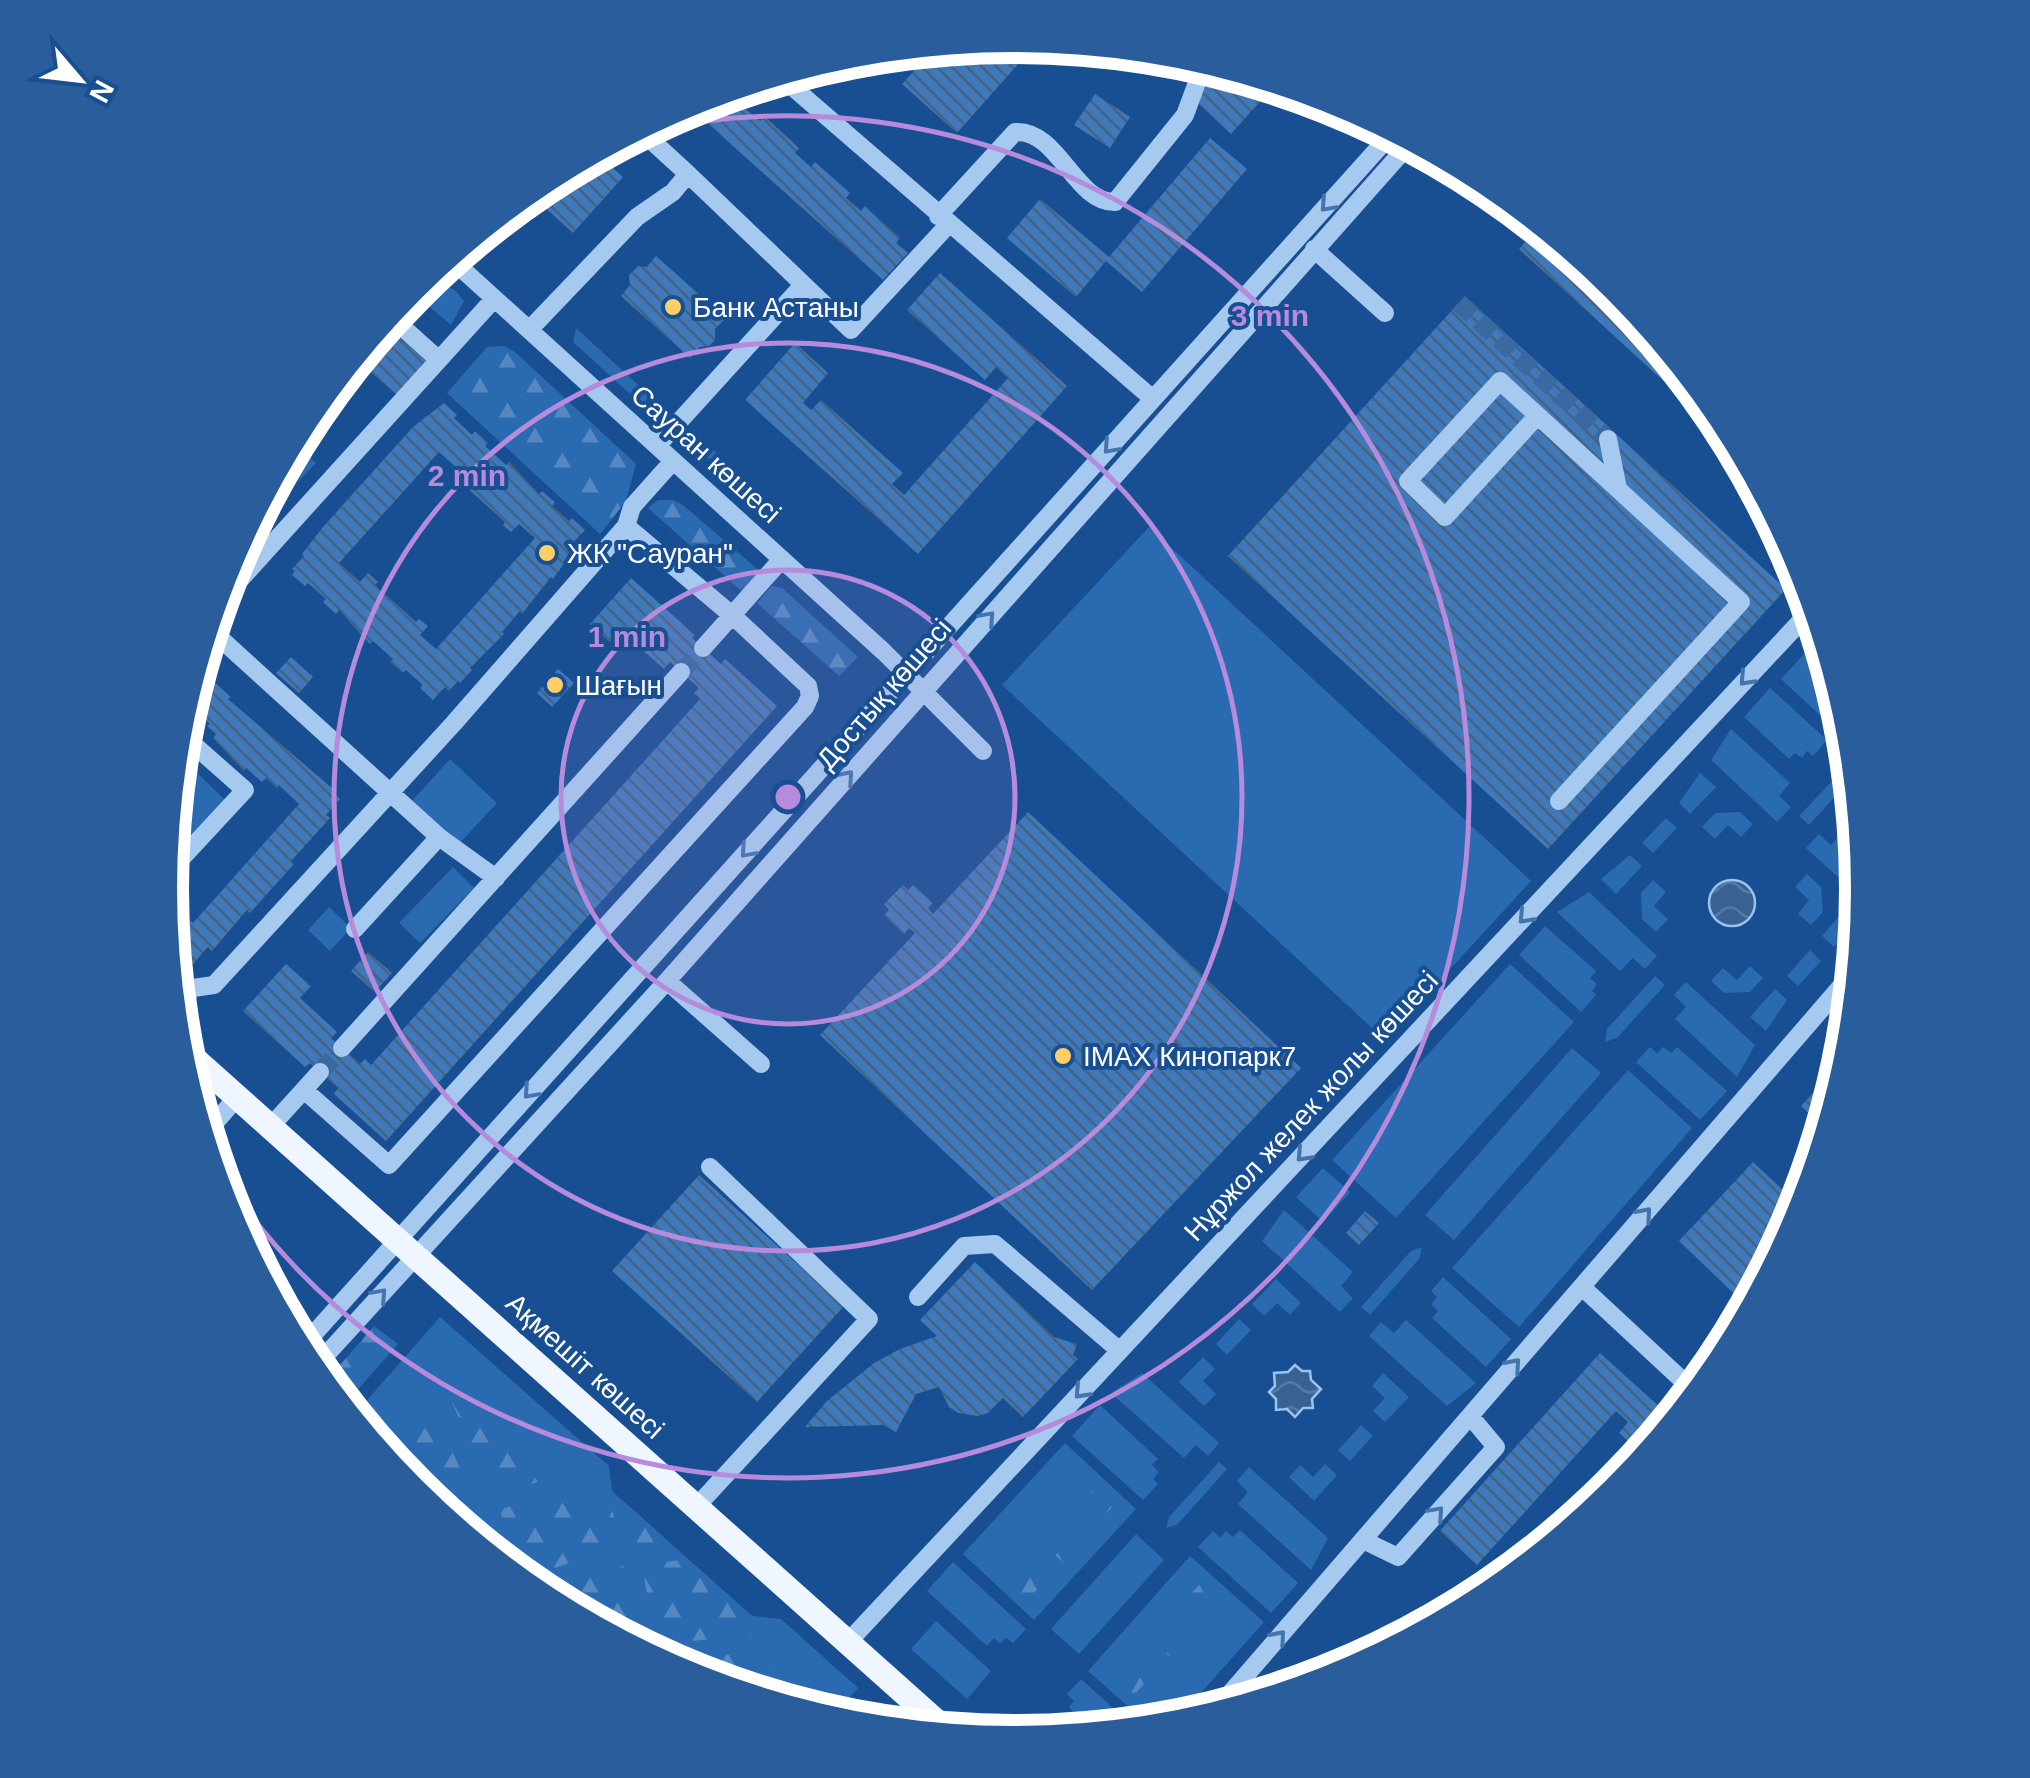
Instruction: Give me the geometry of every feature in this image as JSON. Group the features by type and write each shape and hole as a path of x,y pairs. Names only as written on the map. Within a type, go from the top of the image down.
{"main road":[{"name":"Ақмешіт көшесі","path":"202,1064 930,1716"}],"street":[{"path":"652,141 851,330 1015,132 1026,132 1040,140 1098,200 1114,202 1185,115 1199,78"},
{"path":"793,88 1154,399"},
{"name":"Достық көшесі","path":"325,1353 407,1248 906,674 1383,143"},
{"name":"Достық көшесі","path":"314,1335 407,1248 667,982 1401,153"},
{"path":"529,330 637,216 673,192 688,174"},
{"path":"1314,249 1386,313"},
{"name":"Сауран көшесі","path":"462,269 782,559 983,752"},
{"path":"657,446 803,285"},
{"path":"246,573 494,299"},
{"path":"403,327 439,360"},
{"path":"1537,416 1445,516 1408,482 1500,381 1740,602 1559,801"},
{"path":"1608,439 1618,490"},
{"path":"190,991 214,985 390,793 626,526 632,507 673,461"},
{"path":"304,1090 389,1165 805,707 810,696 808,686 626,526"},
{"path":"703,648 782,559"},
{"name":"Нұржол желек жолы көшесі","path":"849,1641 1801,620"},
{"path":"222,641 438,837 496,878"},
{"path":"342,1048 681,672"},
{"path":"185,843 245,790 196,747"},
{"path":"355,929 438,837"},
{"path":"667,982 761,1064"},
{"path":"1232,1691 1840,987"},
{"path":"271,1126 320,1072"},
{"path":"217,1120 238,1096"},
{"path":"697,1506 869,1319 710,1168"},
{"path":"918,1297 964,1246 995,1244 1120,1351"},
{"path":"1582,1287 1684,1382"},
{"path":"1363,1540 1398,1557 1496,1447 1470,1416"}],"green space":[{"path":"445,284 464,301 451,325 425,303"},
{"path":"576,328 658,403 650,412 573,342"},
{"path":"504,346 636,464 626,501 600,534 447,393 487,347"},
{"path":"694,431 732,468 729,471 686,445 682,434"},
{"path":"307,454 316,463 291,489 288,486"},
{"path":"658,500 683,505 762,573 744,593 648,508"},
{"path":"1149,527 1531,881 1385,1040 1002,685"},
{"path":"772,586 782,588 858,657 839,676 757,603"},
{"path":"1810,648 1830,725 1781,679"},
{"path":"1770,688 1827,740 1813,756 1807,751 1802,758 1795,753 1789,759 1744,717"},
{"path":"1731,729 1790,783 1779,796 1791,807 1777,822 1711,760"},
{"path":"450,759 497,803 457,846 411,802"},
{"path":"193,769 226,801 187,843 185,835"},
{"path":"1700,773 1716,787 1690,814 1679,803"},
{"path":"1838,775 1840,791 1809,825 1799,816"},
{"path":"1740,812 1753,824 1741,837 1728,825 1715,839 1702,827 1715,813"},
{"path":"1666,818 1677,828 1653,853 1642,843"},
{"path":"1819,834 1831,845 1845,834 1846,884 1806,848"},
{"path":"1630,855 1642,866 1616,894 1601,879"},
{"path":"453,867 474,888 420,943 399,923"},
{"path":"1807,874 1821,887 1823,912 1811,925 1798,914 1809,900 1795,887"},
{"path":"1653,880 1666,892 1654,906 1668,919 1656,932 1642,919 1641,893"},
{"path":"1589,892 1657,956 1645,969 1633,958 1620,971 1557,912"},
{"path":"329,907 351,928 330,951 308,930"},
{"path":"1846,908 1845,937 1834,947 1822,936"},
{"path":"1545,926 1596,971 1590,978 1597,984 1592,991 1596,995 1581,1012 1519,955"},
{"path":"1810,950 1821,961 1798,986 1787,976"},
{"path":"1510,964 1574,1022 1396,1218 1332,1160"},
{"path":"1750,966 1763,978 1750,992 1724,993 1711,981 1723,968 1737,980"},
{"path":"1655,976 1665,985 1617,1038 1605,1042 1607,1029"},
{"path":"1686,982 1755,1045 1737,1077 1675,1019 1686,1007 1674,995"},
{"path":"1775,989 1787,1000 1766,1031 1750,1017"},
{"path":"1650,1047 1657,1053 1663,1047 1671,1053 1677,1047 1727,1091 1700,1120 1636,1062"},
{"path":"1572,1048 1601,1073 1454,1240 1425,1215"},
{"path":"1628,1070 1692,1128 1519,1327 1452,1268"},
{"path":"1323,1168 1350,1192 1323,1222 1296,1197"},
{"path":"1284,1210 1353,1272 1341,1286 1353,1298 1340,1312 1262,1241"},
{"path":"1422,1247 1419,1259 1370,1315 1361,1307 1411,1251"},
{"path":"1443,1277 1511,1339 1486,1367 1432,1318 1438,1311 1431,1304 1437,1297 1431,1291"},
{"path":"1276,1279 1301,1303 1290,1315 1277,1303 1264,1316 1252,1304"},
{"path":"440,1317 609,1466 612,1491 752,1616 781,1619 858,1688 844,1703 800,1692 697,1657 599,1609 509,1549 467,1514 427,1477 363,1405"},
{"path":"1239,1319 1251,1330 1227,1355 1216,1344"},
{"path":"1406,1320 1476,1383 1447,1406 1369,1336 1381,1322 1394,1333"},
{"path":"374,1326 398,1344 354,1394 337,1369"},
{"path":"1203,1357 1215,1369 1203,1381 1216,1394 1204,1406 1179,1382"},
{"path":"434,1362 561,1474 494,1497"},
{"path":"1142,1373 1219,1443 1208,1456 1196,1445 1184,1458 1111,1393"},
{"path":"1383,1373 1409,1397 1385,1422 1373,1411 1385,1398 1372,1386"},
{"path":"428,1394 474,1501 460,1508 388,1435"},
{"path":"1100,1405 1158,1459 1152,1465 1159,1472 1153,1479 1158,1484 1143,1500 1072,1436"},
{"path":"1361,1425 1373,1436 1350,1461 1338,1450"},
{"path":"1065,1443 1136,1509 1034,1620 963,1554"},
{"path":"1219,1462 1227,1469 1177,1525 1166,1528 1169,1517"},
{"path":"1325,1464 1337,1475 1314,1501 1289,1477 1300,1465 1313,1477"},
{"path":"1249,1467 1328,1538 1311,1570 1238,1504 1248,1492 1237,1481"},
{"path":"573,1486 589,1498 610,1498 621,1551 543,1573 518,1556 499,1510"},
{"path":"1093,1490 1112,1507 1099,1522 1080,1505"},
{"path":"630,1507 672,1545 638,1546"},
{"path":"482,1517 488,1532 475,1521"},
{"path":"1058,1530 1076,1547 1063,1562 1044,1545"},
{"path":"1240,1530 1298,1583 1271,1613 1198,1547 1213,1531 1220,1538 1226,1531 1233,1537"},
{"path":"1136,1534 1164,1560 1079,1654 1051,1629"},
{"path":"1190,1556 1264,1622 1194,1701 1134,1712 1088,1671"},
{"path":"688,1559 752,1616 751,1636 665,1643 654,1638 642,1565"},
{"path":"953,1562 1026,1629 1013,1643 1006,1638 1000,1644 994,1638 987,1646 927,1591"},
{"path":"624,1566 635,1628 599,1609 560,1585"},
{"path":"1022,1568 1041,1585 1028,1600 1009,1583"},
{"path":"1200,1584 1219,1601 1206,1615 1187,1598"},
{"path":"936,1621 991,1671 967,1699 911,1649"},
{"path":"1164,1625 1183,1642 1169,1656 1151,1639"},
{"path":"758,1653 804,1693 748,1676 695,1656"},
{"path":"1126,1665 1146,1682 1132,1697 1113,1680"},
{"path":"1081,1679 1119,1714 1071,1719 1075,1714 1069,1707 1074,1701 1067,1694"}],"water":[{"path":"1732,880 1748,887 1755,903 1748,919 1732,926 1716,919 1709,903 1716,887"},
{"path":"1295,1365 1310,1371 1311,1380 1321,1389 1312,1399 1313,1408 1303,1408 1295,1417 1287,1409 1276,1410 1276,1399 1269,1392 1275,1386 1274,1373 1288,1372"}],"building":[{"path":"1013,58 1019,63 957,133 902,84 914,71 907,65"},
{"path":"1211,81 1265,97 1231,134 1194,100"},
{"path":"1095,94 1130,117 1110,148 1074,125"},
{"path":"748,102 745,109 760,121 764,116 799,148 795,153 811,167 815,162 850,193 846,198 861,211 865,206 900,238 896,243 908,253 883,280 703,119"},
{"path":"1210,138 1247,169 1142,292 1106,261 1076,297 1007,238 1040,199 1109,257"},
{"path":"608,164 623,177 573,233 543,205"},
{"path":"1530,237 1563,264 1640,341 1692,407 1519,249"},
{"name":"Банк Астаны","path":"656,256 726,318 715,329 715,340 700,347 690,358 621,296 630,285 629,275 638,266 647,267"},
{"path":"940,273 1067,386 918,554 745,400 795,343 828,373 803,403 811,410 821,400 903,473 892,484 904,495 1008,378 996,367 985,380 907,310"},
{"path":"1465,296 1786,589 1548,849 1228,556"},
{"path":"396,335 431,365 402,399 367,369"},
{"name":"ЖК \"Сауран\"","path":"444,403 472,435 475,431 506,465 509,462 539,494 542,491 555,502 552,506 585,530 568,548 573,551 553,579 522,614 520,611 472,670 433,700 420,688 423,685 390,662 393,659 373,641 370,644 339,610 336,614 308,583 305,586 292,575 292,569 323,527 413,427","holes":["439,452 459,470 451,480 461,489 464,485 511,532 519,524 535,538 436,649 420,635 428,626 419,619 416,622 375,585 378,582 368,573 360,582 339,563"]},
{"path":"631,578 695,635 692,638 721,664 725,659 777,706 386,1141 334,1094 338,1088 310,1063 305,1067 243,1011 286,964 311,986 300,998 337,1032 331,1038 360,1064 365,1059 371,1065 700,699 694,693 699,688 670,662 664,669 627,636 617,648 590,624"},
{"path":"291,657 313,677 299,693 276,673"},
{"path":"558,669 574,683 552,707 537,693"},
{"path":"211,679 231,697 228,699 340,799 326,815 330,818 291,861 294,864 212,951 208,947 193,964 187,960 184,915 193,923 299,804 279,785 277,788 266,778 262,782 246,768 244,771 213,738 216,734 207,726 210,724 202,716"},
{"path":"1028,812 1301,1068 1092,1290 820,1035 915,933 909,928 904,934 884,915 889,910 884,904 903,885 908,890 913,885 933,903 928,908 933,914"},
{"path":"368,952 392,973 375,992 351,971"},
{"path":"1823,1082 1814,1118 1801,1106"},
{"path":"1753,1162 1788,1194 1739,1298 1679,1241"},
{"path":"699,1175 844,1306 757,1402 612,1271"},
{"path":"1365,1211 1379,1223 1359,1245 1346,1233"},
{"path":"975,1262 1054,1337 1077,1344 1073,1355 1078,1359 1023,1417 1003,1398 988,1413 958,1413 949,1407 939,1387 916,1394 896,1432 883,1425 805,1427 827,1401 874,1363 937,1336 920,1320"},
{"path":"1600,1353 1663,1410 1633,1445 1619,1433 1628,1422 1616,1411 1477,1565 1440,1531"}],"tunnel":[{"path":"1459,303 1608,439"},
{"path":"681,672 703,648"},
{"path":"320,1072 342,1048"}],"place":[{"name":"Банк Астаны","path":"673,307"},
{"name":"ЖК \"Сауран\"","path":"547,553"},
{"name":"Шағын","path":"555,685"},
{"name":"IMAX Кинопарк7","path":"1063,1056"}]}
